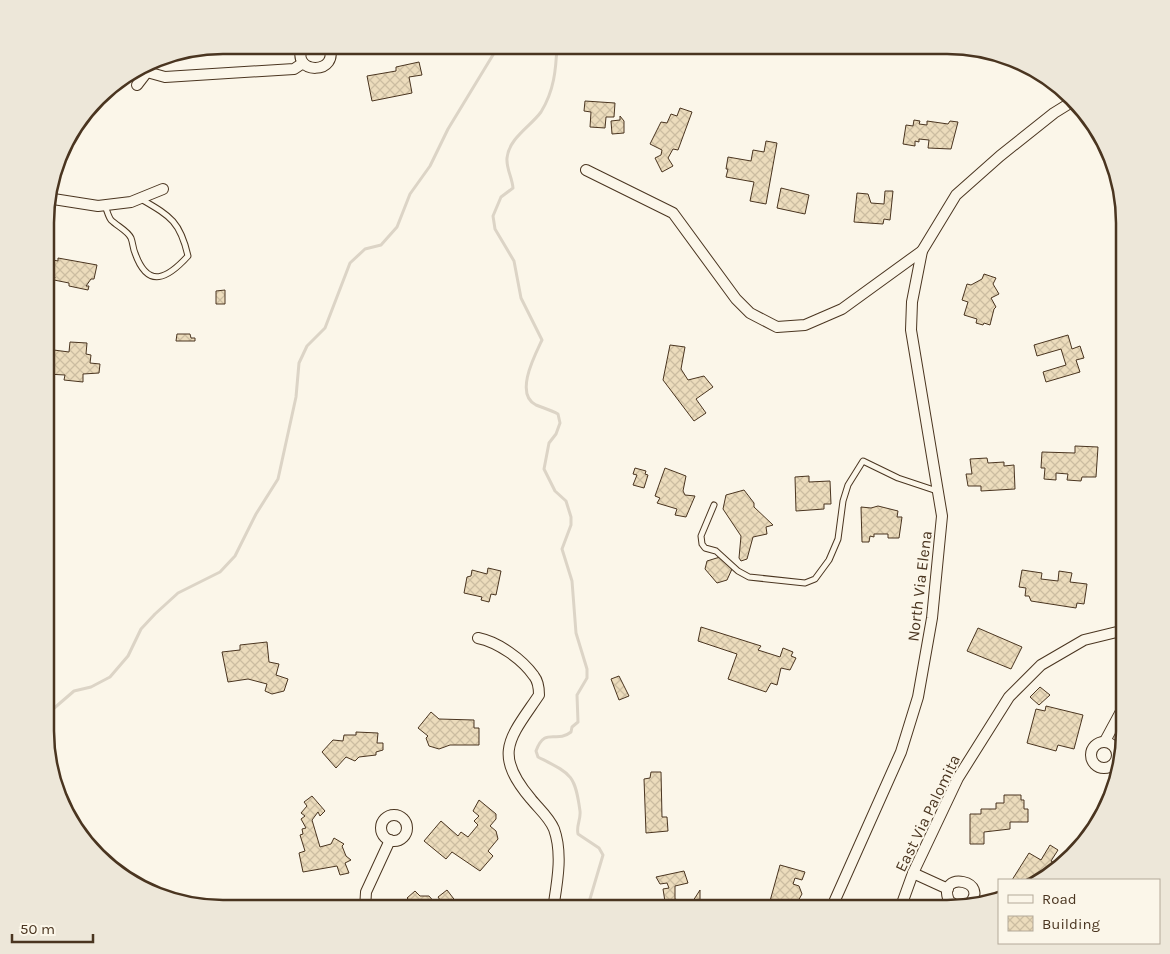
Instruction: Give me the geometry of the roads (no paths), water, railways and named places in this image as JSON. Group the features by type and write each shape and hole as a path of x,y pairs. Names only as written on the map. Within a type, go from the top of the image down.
{"street":[{"path":"300,54 304,63 312,68 323,67 330,59 329,54"},
{"path":"149,71 165,77 294,69 304,63"},
{"path":"137,85 144,73"},
{"path":"586,170 673,213 736,299 750,313 777,327 805,325 842,309 922,251 956,195 1000,156 1054,113 1068,104"},
{"path":"55,199 105,206 131,202 163,189"},
{"name":"North Via Elena","path":"835,900 901,752 918,697 932,618 942,516 911,330 912,302 922,251"},
{"name":"East Via Palomita","path":"903,900 913,873 958,778 1009,697 1041,665 1084,640 1116,632"},
{"path":"478,638 491,641 514,657 535,676 538,684 540,696 512,736 508,752 514,779 545,814 555,834 559,851 554,900"},
{"path":"1105,741 1116,721"},
{"path":"366,900 366,892 390,840"},
{"path":"913,873 948,889"},
{"path":"948,889 958,881 967,882 974,894 972,899"},
{"path":"948,889 949,900"}],"lane":[{"path":"105,206 111,219 131,236 134,253 142,270 154,277 162,278 176,269 188,256 183,236 169,215 140,198"},
{"path":"714,505 702,536 702,544 705,548 716,551 738,571 749,576 780,582 805,583 815,579 829,560 838,539 843,501 848,485 863,461 898,478 937,491"}],"waterway":[{"path":"54,708 74,691 91,687 110,677 128,656 141,629 155,614 178,593 220,572 235,556 256,514 278,479 296,397 299,363 307,346 325,328 350,263 365,249 381,245 397,227 410,194 430,166 448,129 494,54"},
{"path":"556,54 555,72 549,96 541,112 516,139 509,151 507,162 513,188 501,197 493,216 495,229 514,261 521,298 542,340 528,374 527,392 530,400 536,405 558,414 560,423 556,434 549,443 544,469 555,491 566,501 571,517 571,525 562,549 572,581 576,633 587,669 587,678 577,695 578,722 572,727 571,732 566,735 543,739 536,751 538,757 558,767 570,776 576,789 580,811 578,834 599,848 603,855 590,900"}]}
